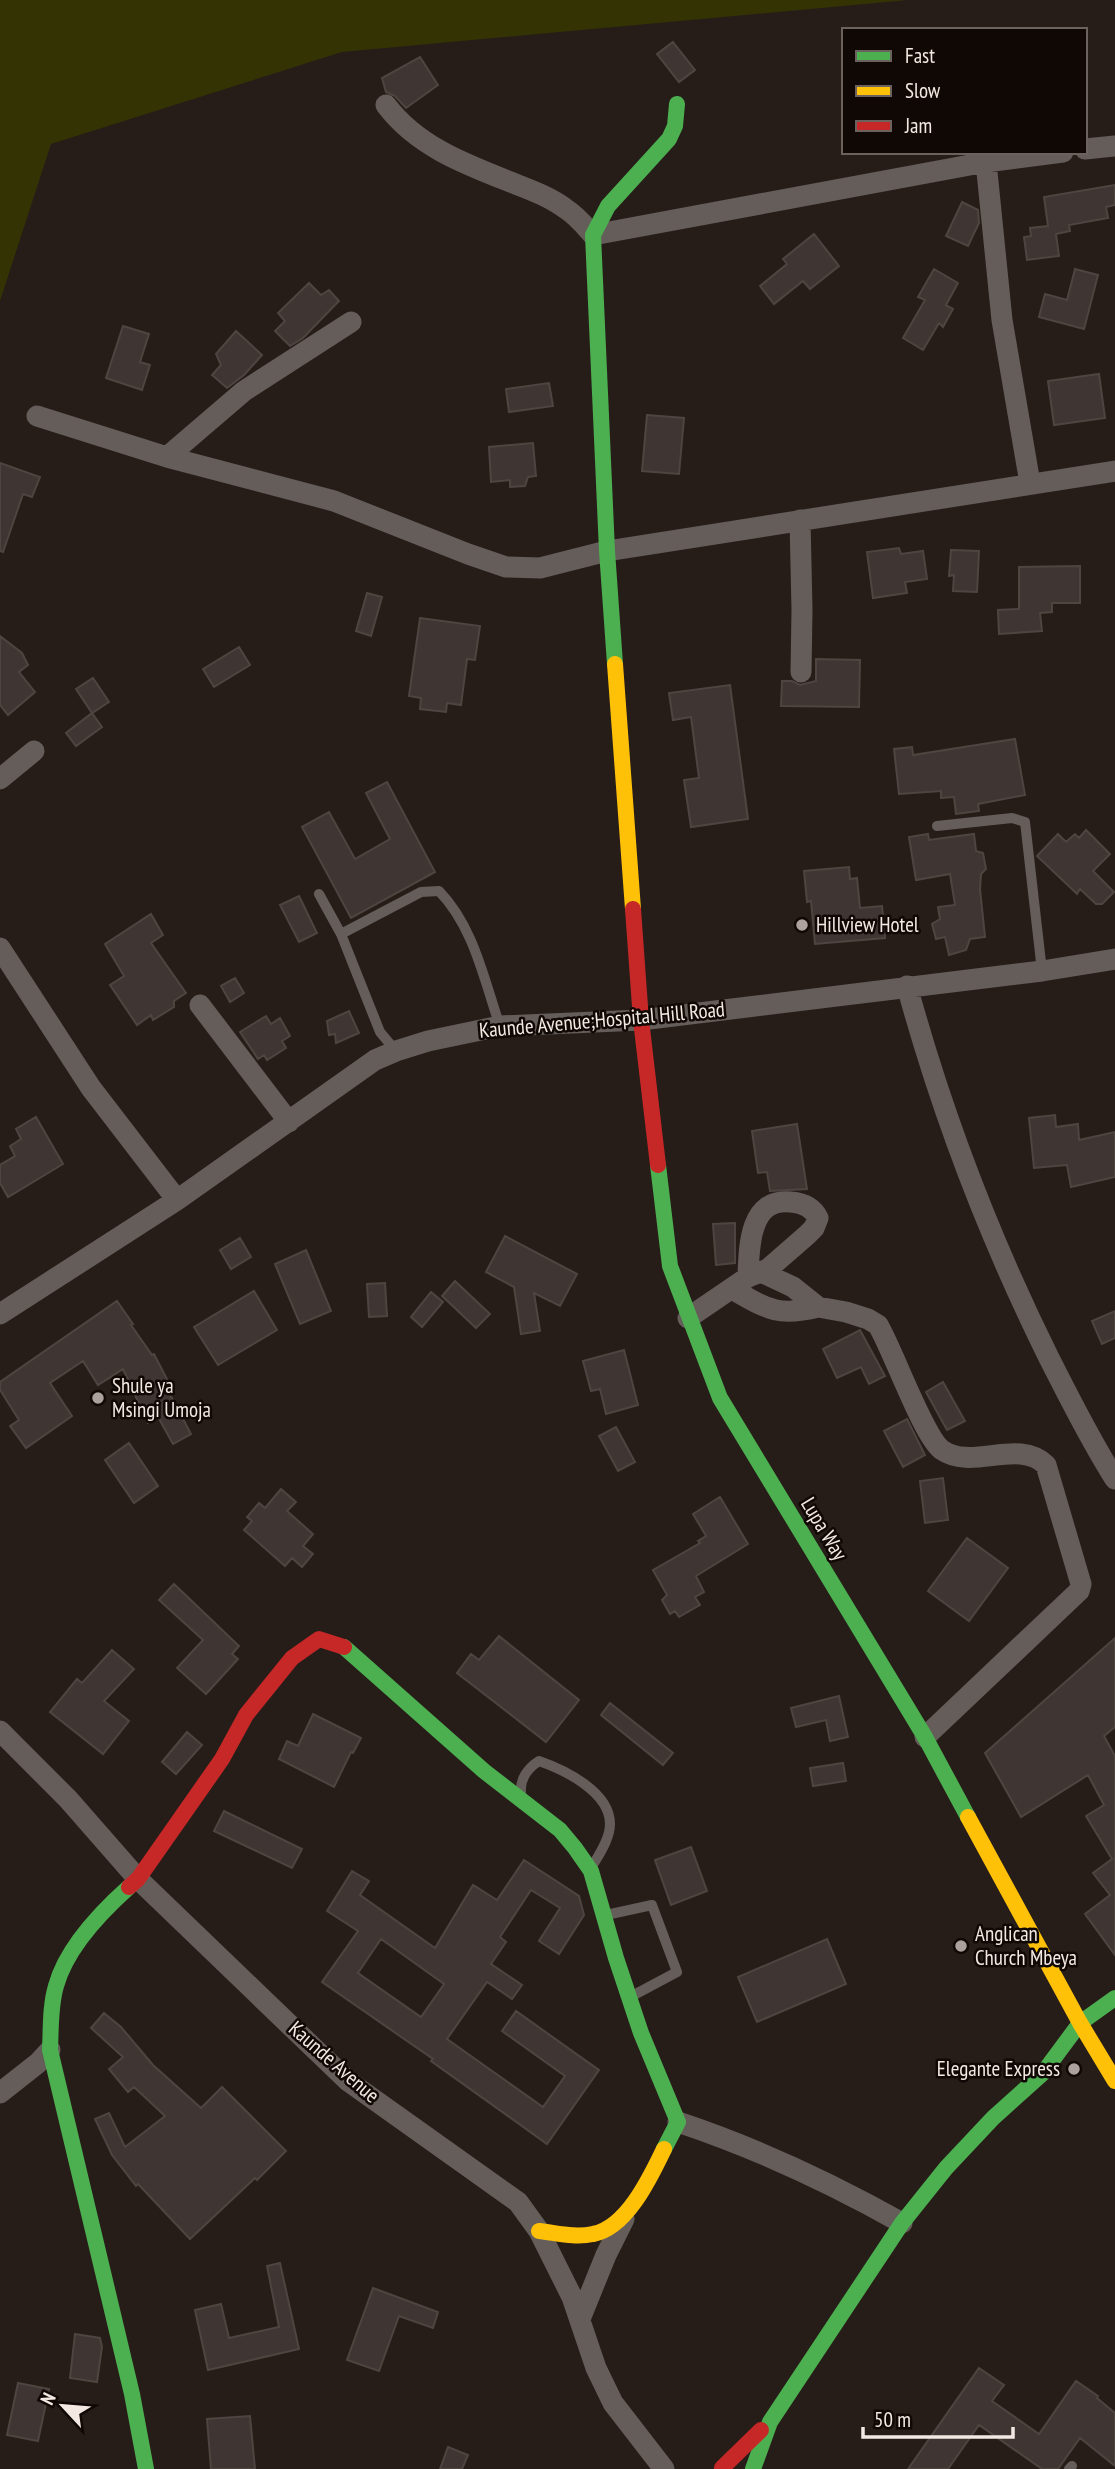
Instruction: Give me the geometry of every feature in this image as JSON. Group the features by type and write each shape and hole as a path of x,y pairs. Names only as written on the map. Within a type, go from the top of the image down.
{"street":[{"path":"593,235 608,206 669,139 675,126 677,104"},
{"path":"386,106 400,124 424,142 454,159 536,192 565,207 593,235"},
{"path":"1087,149 1115,146"},
{"path":"593,235 986,162 1048,154"},
{"path":"986,162 1002,320 1030,484"},
{"name":"Lupa Way","path":"593,235 607,551 640,1020 670,1266 720,1398 925,1737 1080,2023 1115,2081"},
{"path":"167,457 244,391 352,322"},
{"path":"37,416 167,457 334,501 506,567 540,568 607,551 1115,471"},
{"path":"800,520 800,672"},
{"path":"0,779 34,751"},
{"path":"0,948 91,1088 177,1200"},
{"name":"Kaunde Avenue;Hospital Hill Road","path":"0,1314 177,1200 375,1060 396,1051 500,1026 640,1020 1042,971 1115,959"},
{"path":"907,986 935,1080 984,1216 1038,1335 1092,1443 1115,1479"},
{"path":"200,1005 289,1122"},
{"path":"747,1280 778,1312 797,1312 818,1307 846,1312 878,1325 925,1426 940,1450 957,1457 1030,1455 1046,1465 1081,1584 1072,1599 925,1737"},
{"path":"688,1318 747,1280 793,1287 818,1307"},
{"path":"146,2469 132,2394 50,2050 51,2016 56,1986 63,1968 96,1920 138,1879 222,1759 246,1715 292,1658 319,1639 343,1646 484,1771 560,1830 591,1871 641,2033 678,2122 729,2139 852,2195 902,2223"},
{"name":"Kaunde Avenue","path":"0,1731 68,1799 138,1879 348,2081 517,2203 539,2231 580,2319 596,2368 613,2403 649,2448"},
{"path":"708,2469 723,2469 771,2422 902,2223 946,2168 993,2118 1043,2073 1080,2023 1115,1998"},
{"path":"0,2092 38,2063 50,2050"},
{"path":"580,2319 614,2238 678,2122"},
{"path":"539,2231 586,2235 598,2233 611,2226 631,2206"},
{"path":"753,2469 771,2422"},
{"path":"649,2448 664,2469"},
{"path":"649,2448 681,2469"}],"lane":[{"path":"937,827 1012,818 1025,822 1042,971"},
{"path":"341,933 421,892 439,891 454,906 473,944 500,1026"},
{"path":"319,894 341,933 380,1032 396,1051"},
{"path":"523,1801 522,1781 531,1766 539,1761 583,1783 602,1802 609,1814 610,1827 591,1871"},
{"path":"605,1915 652,1905 677,1972 630,1997"}],"shaded area":[{"path":"0,0 908,0 342,52 51,144 0,301"}],"building":[{"path":"673,42 695,70 679,82 657,54"},
{"path":"420,57 438,85 406,108 395,96 386,92 382,78"},
{"path":"1115,185 1115,205 1106,207 1108,218 1069,225 1070,231 1056,234 1059,256 1027,260 1024,237 1031,236 1030,228 1048,226 1044,197"},
{"path":"962,202 978,210 979,223 968,246 946,236"},
{"path":"814,234 839,266 810,289 803,281 774,304 760,286 787,264 783,259"},
{"path":"934,269 958,283 946,305 953,309 943,327 939,323 923,350 903,338 925,300 918,297"},
{"path":"1075,269 1098,275 1084,329 1039,317 1045,294 1067,300"},
{"path":"309,283 321,295 329,290 339,301 303,338 290,346 275,331 285,321 278,313"},
{"path":"123,326 149,334 140,362 150,365 142,390 106,378"},
{"path":"236,331 262,355 244,375 227,388 212,375 221,365 216,354"},
{"path":"1099,374 1105,418 1054,425 1048,381"},
{"path":"549,383 553,406 509,412 506,389"},
{"path":"647,415 684,418 679,474 642,471"},
{"path":"533,443 536,476 528,477 525,486 510,487 510,480 491,482 489,447"},
{"path":"0,463 40,477 32,497 23,494 3,552 0,551"},
{"path":"899,548 901,554 923,551 927,579 905,582 907,593 873,598 867,552"},
{"path":"951,550 979,551 977,592 953,591 954,575 949,576"},
{"path":"1080,566 1080,603 1052,603 1052,612 1040,613 1042,631 999,634 998,610 1019,609 1019,567"},
{"path":"367,593 382,597 371,636 356,631"},
{"path":"420,618 480,626 475,660 467,659 461,705 447,703 446,712 420,709 421,698 409,696"},
{"path":"0,636 22,653 28,665 19,672 35,692 8,715 0,705"},
{"path":"239,647 250,665 214,687 203,669"},
{"path":"816,659 860,660 859,707 781,706 782,681 792,681 800,685 816,681"},
{"path":"93,678 109,702 92,713 76,689"},
{"path":"730,685 748,819 691,827 684,780 699,778 691,717 673,720 669,693"},
{"path":"92,713 102,727 76,746 66,733"},
{"path":"1015,739 1025,795 978,804 979,811 956,814 954,797 941,798 941,791 899,794 894,749 912,747 913,755"},
{"path":"387,782 435,872 351,918 302,827 329,812 355,859 390,839 366,793"},
{"path":"1086,830 1110,854 1093,871 1114,892 1102,904 1096,904 1080,889 1077,894 1037,856 1058,834 1066,842 1075,834 1079,838"},
{"path":"928,834 929,840 974,834 976,851 983,853 986,869 981,874 980,889 985,937 970,939 966,950 949,955 945,937 936,939 932,924 940,919 938,907 955,905 950,874 916,880 909,837"},
{"path":"849,867 850,879 857,878 860,908 882,906 885,938 815,944 811,901 807,902 804,871"},
{"path":"299,896 317,933 299,942 280,905"},
{"path":"151,914 163,935 151,943 186,993 174,1001 174,1007 153,1020 151,1015 137,1025 110,985 124,976 105,944"},
{"path":"235,978 244,993 230,1002 221,986"},
{"path":"349,1011 359,1033 336,1043 335,1034 329,1035 327,1021"},
{"path":"266,1016 271,1024 280,1018 290,1036 282,1041 286,1048 267,1060 264,1055 258,1059 240,1032"},
{"path":"1055,1115 1056,1127 1078,1124 1079,1140 1115,1132 1115,1177 1071,1187 1067,1165 1034,1168 1029,1118"},
{"path":"36,1117 63,1164 8,1197 0,1183 0,1165 15,1156 10,1146 21,1139 16,1129"},
{"path":"797,1124 807,1189 770,1191 767,1172 758,1173 752,1131"},
{"path":"735,1223 735,1263 716,1265 713,1224"},
{"path":"505,1236 577,1274 560,1306 534,1293 540,1331 521,1334 514,1287 486,1272"},
{"path":"240,1238 251,1257 231,1269 220,1250"},
{"path":"306,1250 331,1311 300,1324 275,1264"},
{"path":"455,1281 490,1314 476,1328 442,1296"},
{"path":"385,1283 387,1316 369,1317 367,1284"},
{"path":"254,1291 277,1330 218,1365 194,1327"},
{"path":"431,1292 443,1302 422,1327 411,1317"},
{"path":"117,1301 133,1324 131,1325 152,1355 154,1354 169,1383 165,1385 191,1434 173,1444 158,1417 148,1423 123,1369 98,1385 83,1361 50,1383 72,1416 26,1448 10,1426 19,1420 0,1390 0,1382"},
{"path":"1115,1311 1115,1338 1102,1344 1092,1321"},
{"path":"860,1330 885,1376 869,1384 861,1367 837,1378 823,1349"},
{"path":"624,1350 638,1405 606,1414 600,1389 591,1391 583,1361"},
{"path":"943,1382 965,1421 947,1430 926,1392"},
{"path":"907,1419 925,1455 903,1467 884,1431"},
{"path":"616,1427 635,1462 618,1471 599,1436"},
{"path":"129,1443 158,1486 134,1503 105,1460"},
{"path":"943,1478 948,1520 925,1523 920,1481"},
{"path":"281,1489 296,1502 287,1511 313,1534 303,1546 313,1554 302,1567 292,1558 285,1566 244,1530 252,1521 247,1517 259,1503 265,1508"},
{"path":"720,1497 748,1544 696,1576 704,1592 695,1597 700,1605 679,1617 675,1611 670,1614 662,1600 667,1595 653,1570 700,1543 698,1541 706,1536 693,1514"},
{"path":"967,1538 1008,1568 969,1621 928,1591"},
{"path":"174,1584 239,1646 232,1654 238,1659 206,1694 177,1668 203,1640 159,1600"},
{"path":"499,1636 579,1700 546,1742 457,1673 471,1654 479,1660"},
{"path":"1115,1638 1115,1727 1104,1736 1115,1756 1115,1955 1085,1914 1110,1895 1093,1873 1112,1859 1086,1816 1104,1805 1088,1775 1021,1817 985,1753"},
{"path":"112,1650 134,1669 104,1701 129,1721 103,1754 50,1712 77,1679 82,1683"},
{"path":"839,1696 848,1737 830,1741 826,1720 796,1727 791,1708"},
{"path":"610,1703 673,1753 663,1765 601,1715"},
{"path":"313,1714 361,1738 334,1787 279,1759 287,1741 298,1746"},
{"path":"187,1732 202,1745 176,1774 162,1762"},
{"path":"843,1763 846,1781 813,1786 810,1768"},
{"path":"224,1811 302,1849 292,1868 214,1831"},
{"path":"691,1847 707,1891 671,1905 655,1860"},
{"path":"524,1860 579,1896 584,1915 559,1954 539,1941 560,1908 531,1890 500,1937 506,1942 491,1964 522,1985 512,1999 487,1982 447,2039 543,2107 565,2076 502,2031 516,2011 599,2070 547,2144 431,2061 433,2059 322,1982 358,1931 327,1911 352,1871 369,1881 360,1895 435,1948 473,1885 497,1900","holes":["381,1939 444,1984 421,2017 358,1973"]},
{"path":"827,1939 846,1984 757,2022 738,1977"},
{"path":"104,2013 121,2027 153,2065 201,2108 222,2087 286,2151 190,2239 138,2184 136,2186 112,2155 95,2119 109,2113 125,2147 165,2116 134,2087 128,2092 109,2069 123,2057 91,2028"},
{"path":"280,2263 299,2349 208,2370 195,2310 221,2304 229,2338 279,2327 267,2266"},
{"path":"373,2288 438,2312 433,2328 399,2316 379,2371 347,2360"},
{"path":"75,2334 100,2338 102,2347 97,2382 70,2378"},
{"path":"979,2368 1004,2385 992,2401 1039,2434 1076,2381 1098,2396 1097,2398 1115,2413 1115,2466 1080,2438 1058,2469 1042,2469 979,2425 948,2469 908,2469"},
{"path":"18,2383 49,2389 38,2441 7,2435"},
{"path":"250,2416 255,2469 211,2469 207,2419"},
{"path":"448,2447 468,2455 462,2469 440,2469"}],"traffic: fast":[{"path":"615,664 607,551 593,235 608,206 669,139 675,126 677,104"},
{"path":"658,1165 670,1266 720,1398 925,1737 968,1817"},
{"path":"344,1647 484,1771 560,1830 591,1871 641,2033 678,2122 664,2149"},
{"path":"129,1887 86,1932 61,1972 53,2001 50,2050 132,2394 146,2469"},
{"path":"753,2469 770,2422 902,2223 946,2168 993,2118 1043,2073 1080,2023 1115,1998"}],"traffic: slow":[{"path":"615,664 633,909"},
{"path":"968,1817 1080,2023 1115,2081"},
{"path":"539,2231 580,2236 605,2230 627,2212 664,2149"}],"traffic: jam":[{"path":"633,909 641,1020 658,1165"},
{"path":"129,1887 138,1879 222,1759 246,1715 292,1658 319,1639 344,1647"},
{"path":"722,2468 761,2430"}],"place":[{"name":"Hillview Hotel","path":"802,925"},
{"name":"Shule ya Msingi Umoja","path":"98,1398"},
{"name":"Anglican Church Mbeya","path":"961,1946"},
{"name":"Elegante Express","path":"1074,2069"}]}
